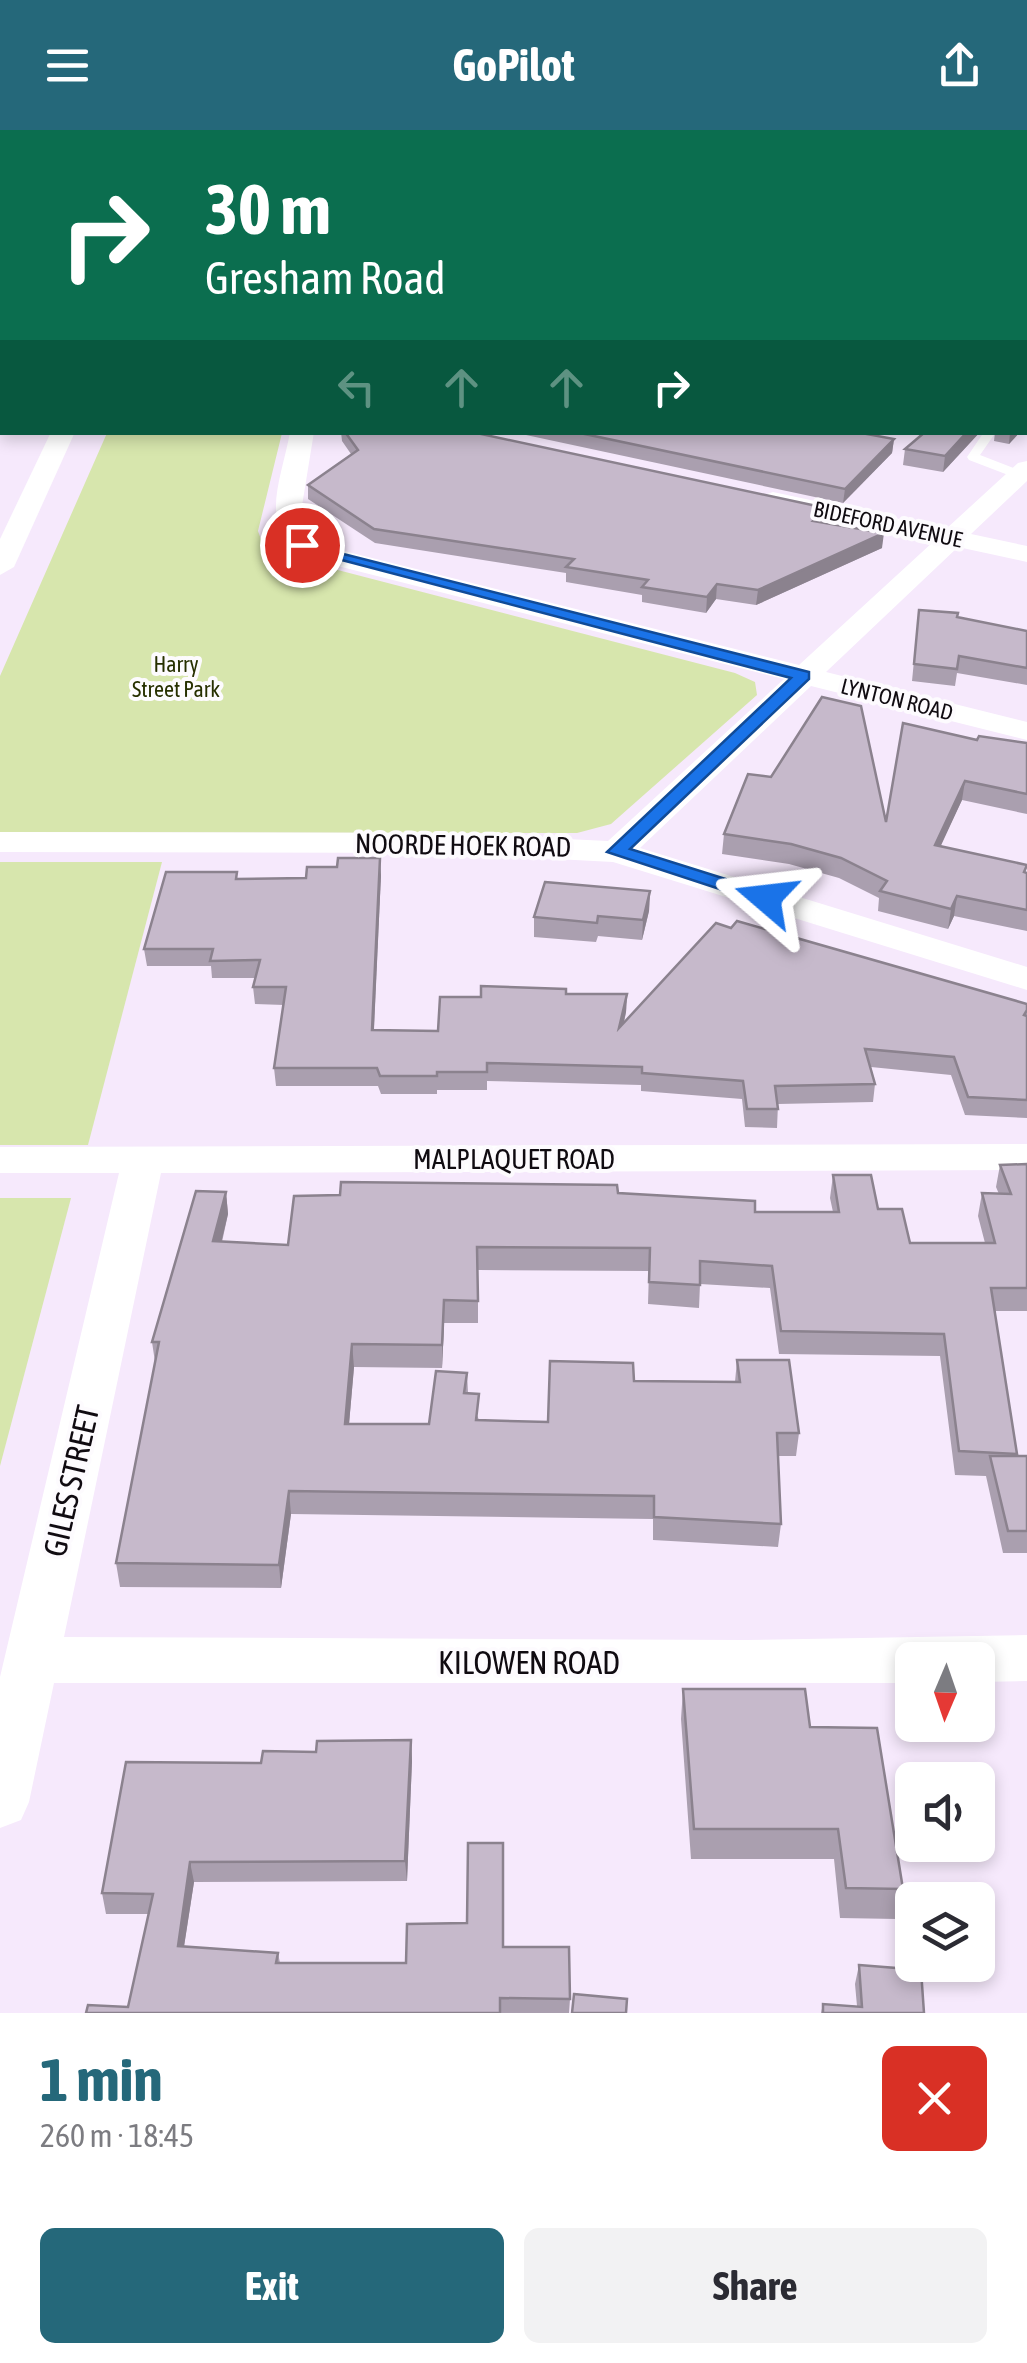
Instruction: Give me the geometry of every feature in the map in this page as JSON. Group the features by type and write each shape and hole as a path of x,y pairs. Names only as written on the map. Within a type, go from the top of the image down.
{"street":[{"path":"0,567 63,435"},
{"name":"LYNTON ROAD","path":"301,435 287,518 291,535 302,545 1027,731"},
{"path":"616,852 1024,472"},
{"name":"BIDEFORD AVENUE","path":"744,494 1027,554"},
{"name":"NOORDE HOEK ROAD","path":"0,842 440,843 616,852 1027,979"},
{"name":"MALPLAQUET ROAD","path":"0,1160 1027,1157"},
{"name":"GILES STREET","path":"0,1802 143,1160"},
{"name":"KILOWEN ROAD","path":"32,1660 746,1663 1027,1658"}],"lane":[{"path":"988,435 973,458 1024,472"}],"green space":[{"name":"Harry Street Park","path":"106,435 282,435 258,531 263,545 280,555 735,673 755,682 757,695 611,824 577,833 0,832 0,676"},
{"path":"0,862 162,862 88,1145 0,1145"},
{"path":"0,1198 71,1198 0,1466"}],"building":[{"path":"347,435 486,435 826,508 813,521 884,533 758,590 717,584 707,597 642,587 648,580 566,567 574,559 374,529 308,485 358,450"},
{"path":"589,435 872,435 894,439 845,489"},
{"path":"921,435 964,435 945,456 905,449"},
{"path":"919,610 958,613 957,617 1027,631 1027,668 959,656 957,669 914,664"},
{"path":"822,697 861,706 886,822 903,723 977,740 979,736 1027,743 1027,794 965,781 935,845 1027,865 1027,910 957,896 951,909 880,891 887,881 841,858 791,844 724,834 748,774 771,777"},
{"path":"338,858 380,858 372,1030 438,1031 440,997 481,997 481,986 566,989 566,994 627,994 619,1028 716,923 731,928 737,921 1027,1004 1027,1100 968,1097 954,1057 865,1049 875,1084 775,1086 778,1109 747,1109 743,1081 642,1073 642,1067 487,1063 487,1072 437,1072 437,1076 380,1076 377,1068 274,1068 286,987 253,987 260,960 210,961 213,949 144,949 166,872 237,872 236,879 306,878 307,867 337,867"},
{"path":"545,882 650,891 643,920 598,916 597,923 534,917"},
{"path":"1027,1164 1027,1288 991,1288 1017,1454 959,1451 944,1334 781,1331 772,1266 700,1261 700,1285 649,1282 650,1248 477,1247 478,1301 444,1300 442,1345 352,1344 345,1424 429,1424 436,1371 467,1373 464,1393 479,1394 476,1420 548,1422 550,1361 633,1363 634,1381 740,1382 737,1360 789,1360 799,1433 777,1433 781,1524 654,1517 654,1496 289,1491 279,1565 116,1563 159,1342 152,1342 196,1191 226,1192 213,1241 288,1245 294,1196 340,1195 341,1182 617,1185 618,1193 755,1201 755,1212 839,1212 833,1175 871,1175 878,1209 902,1209 910,1243 995,1243 982,1193 1011,1194 1000,1165"},
{"path":"990,1456 1027,1456 1027,1531 1008,1531"},
{"path":"683,1689 805,1689 810,1727 877,1728 895,1839 895,1862 899,1862 902,1882 895,1882 895,1889 846,1888 838,1829 694,1829"},
{"path":"411,1740 405,1861 190,1862 178,1946 278,1953 276,1963 406,1963 407,1924 467,1923 468,1843 503,1843 503,1947 569,1947 570,1999 500,1998 500,2013 86,2013 88,2005 128,2007 153,1894 102,1893 126,1762 261,1763 263,1751 316,1752 317,1741"},
{"path":"859,1965 895,1968 895,1982 922,1982 924,2013 823,2013 823,2004 862,2007"},
{"path":"574,1994 627,1999 626,2013 572,2013"}],"route":[{"path":"302,545 803,676 616,852 766,898"}]}
